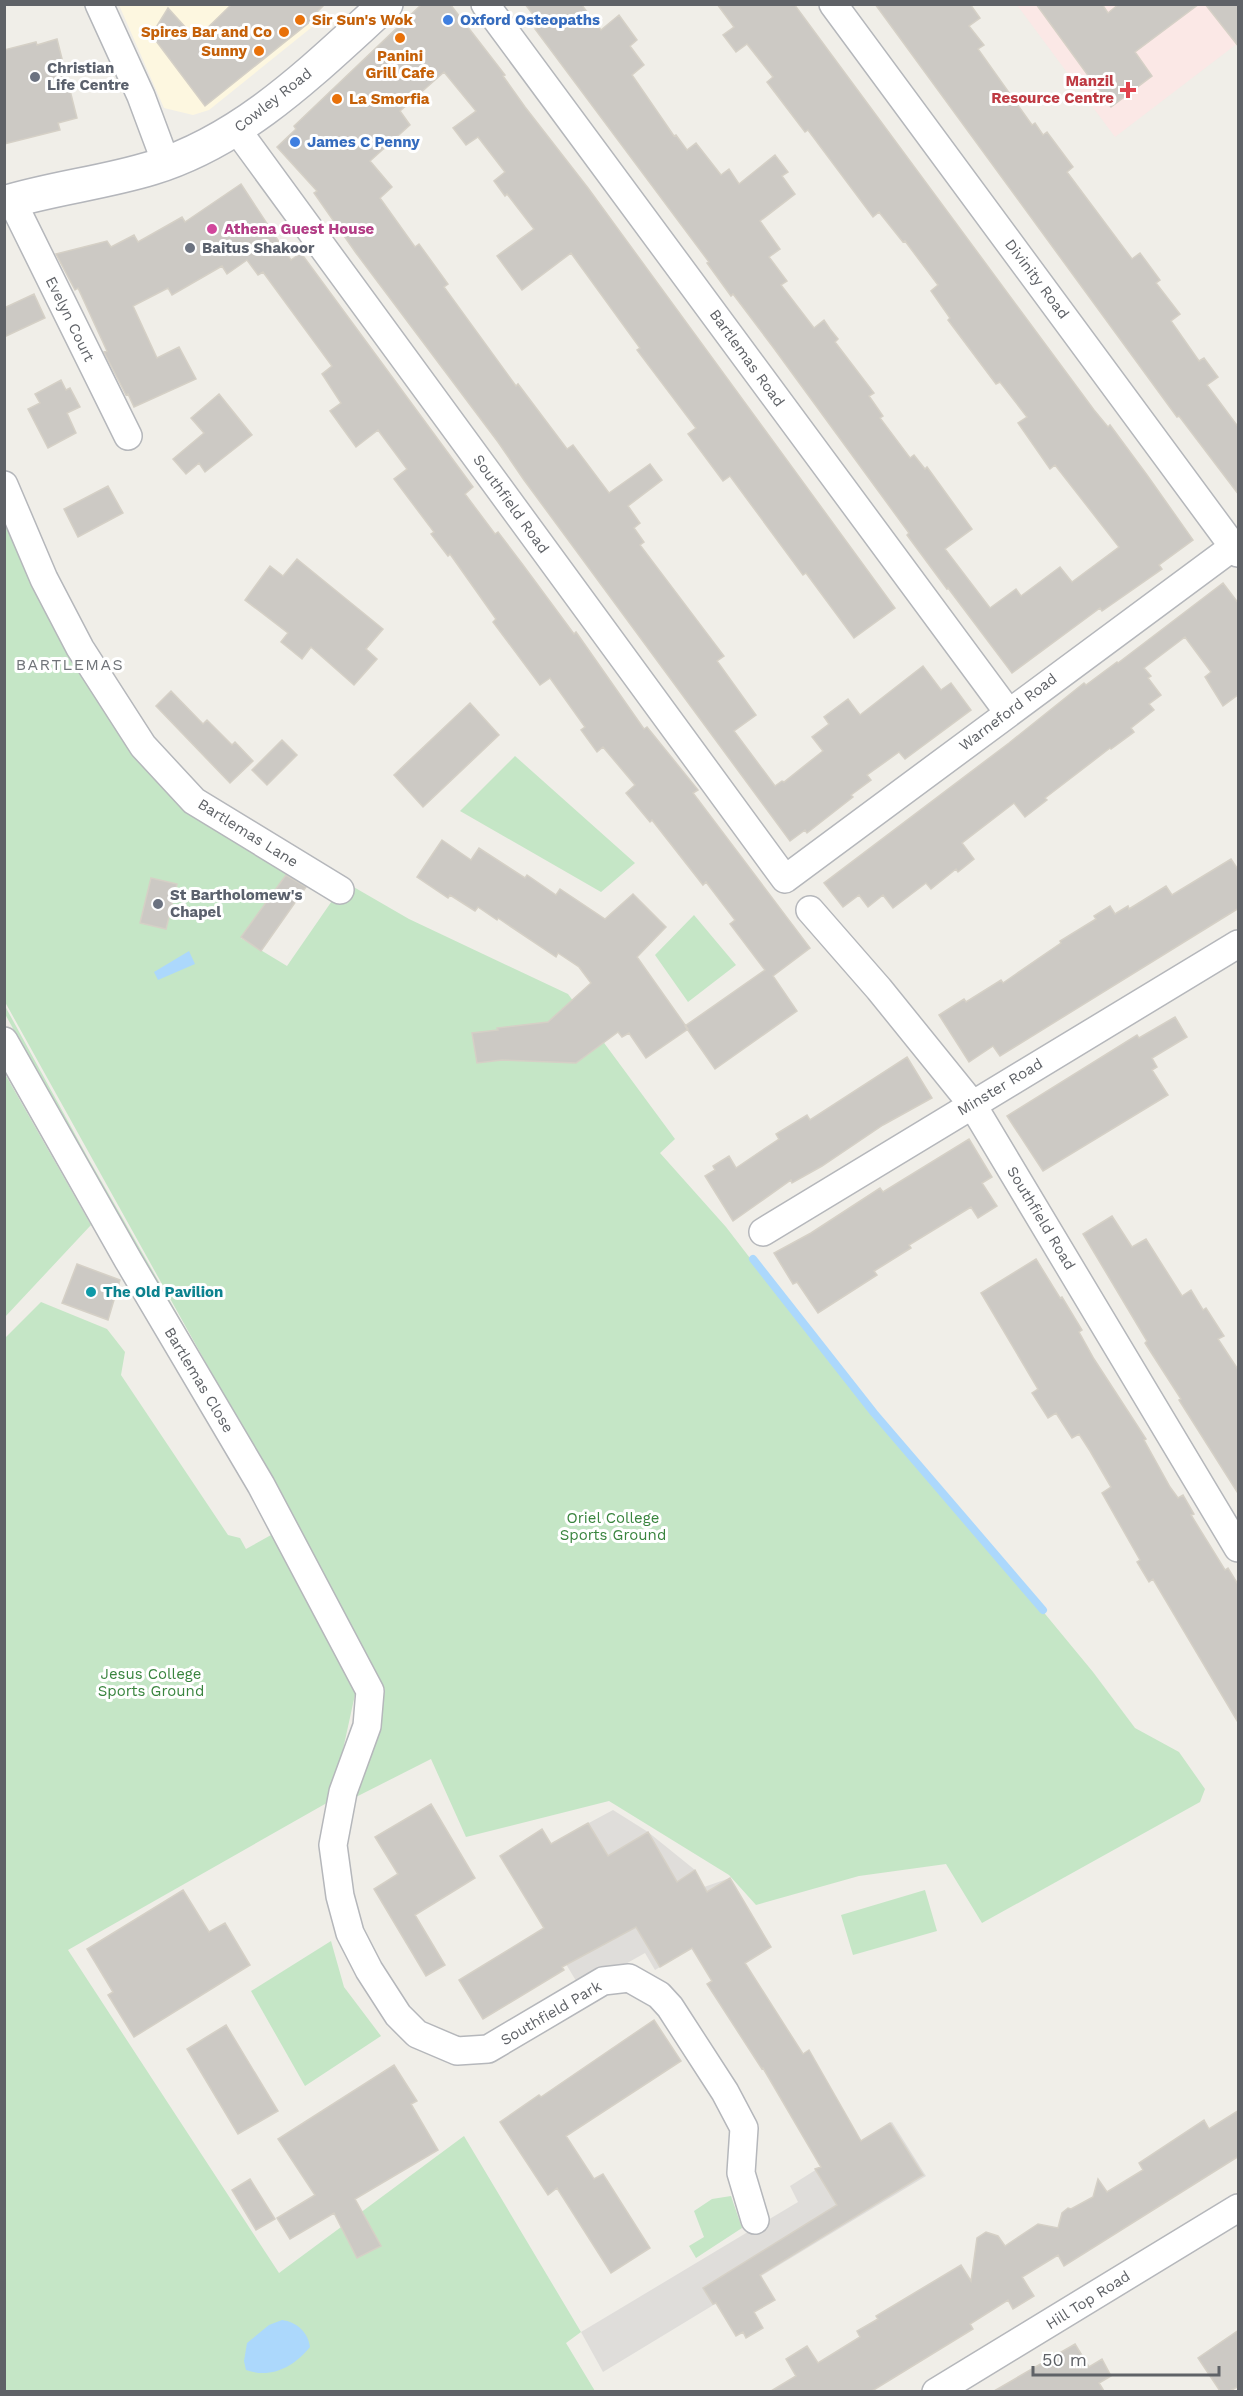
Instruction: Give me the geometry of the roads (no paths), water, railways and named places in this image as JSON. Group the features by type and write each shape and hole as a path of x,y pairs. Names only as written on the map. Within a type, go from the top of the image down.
{"main road":[{"name":"Cowley Road","path":"8,202 152,168 194,152 237,130 286,94 387,4"}],"street":[{"path":"99,4 141,96 166,163"},
{"name":"Bartlemas Road","path":"485,4 1008,712"},
{"name":"Divinity Road","path":"834,4 1236,550"},
{"name":"Southfield Road","path":"237,130 785,879"},
{"name":"Evelyn Court","path":"8,202 128,436"},
{"name":"Bartlemas Lane","path":"4,485 44,579 80,648 143,746 194,801 340,890"},
{"name":"Warneford Road","path":"785,879 1008,712 1236,550"},
{"name":"Southfield Road","path":"810,910 879,988 972,1104 1239,1548"},
{"name":"Minster Road","path":"763,1232 1239,944"},
{"name":"Bartlemas Close","path":"4,1041 128,1260 261,1485 365,1681 370,1691 367,1726"},
{"name":"Southfield Park","path":"367,1726 343,1792 333,1845 340,1896 350,1933 369,1971 398,2015 417,2034 437,2044 457,2051 488,2049 603,1981 629,1978 659,1995 670,2007 725,2092 744,2128 741,2173 755,2220"},
{"name":"Hill Top Road","path":"936,2391 1239,2208"}],"water":[{"path":"189,951 195,964 158,980 154,972"},
{"path":"282,2320 301,2329 310,2347 297,2360 273,2372 246,2370 244,2361 247,2343 269,2325"}],"waterway":[{"path":"753,1259 874,1413 1043,1610"}],"place":[{"name":"Sir Sun's Wok","path":"300,20"},
{"name":"Oxford Osteopaths","path":"448,20"},
{"name":"Spires Bar and Co","path":"284,32"},
{"name":"Panini Grill Cafe","path":"400,38"},
{"name":"Sunny","path":"259,51"},
{"name":"Christian Life Centre","path":"35,77"},
{"name":"Manzil Resource Centre","path":"1128,90"},
{"name":"La Smorfia","path":"337,99"},
{"name":"James C Penny","path":"295,142"},
{"name":"Athena Guest House","path":"212,229"},
{"name":"Baitus Shakoor","path":"190,248"},
{"name":"St Bartholomew's Chapel","path":"158,904"},
{"name":"The Old Pavilion","path":"91,1292"}],"district":[{"name":"BARTLEMAS","path":"70,664"}],"park label":[{"name":"Oriel College Sports Ground","path":"613,1526"},
{"name":"Jesus College Sports Ground","path":"151,1682"}]}
